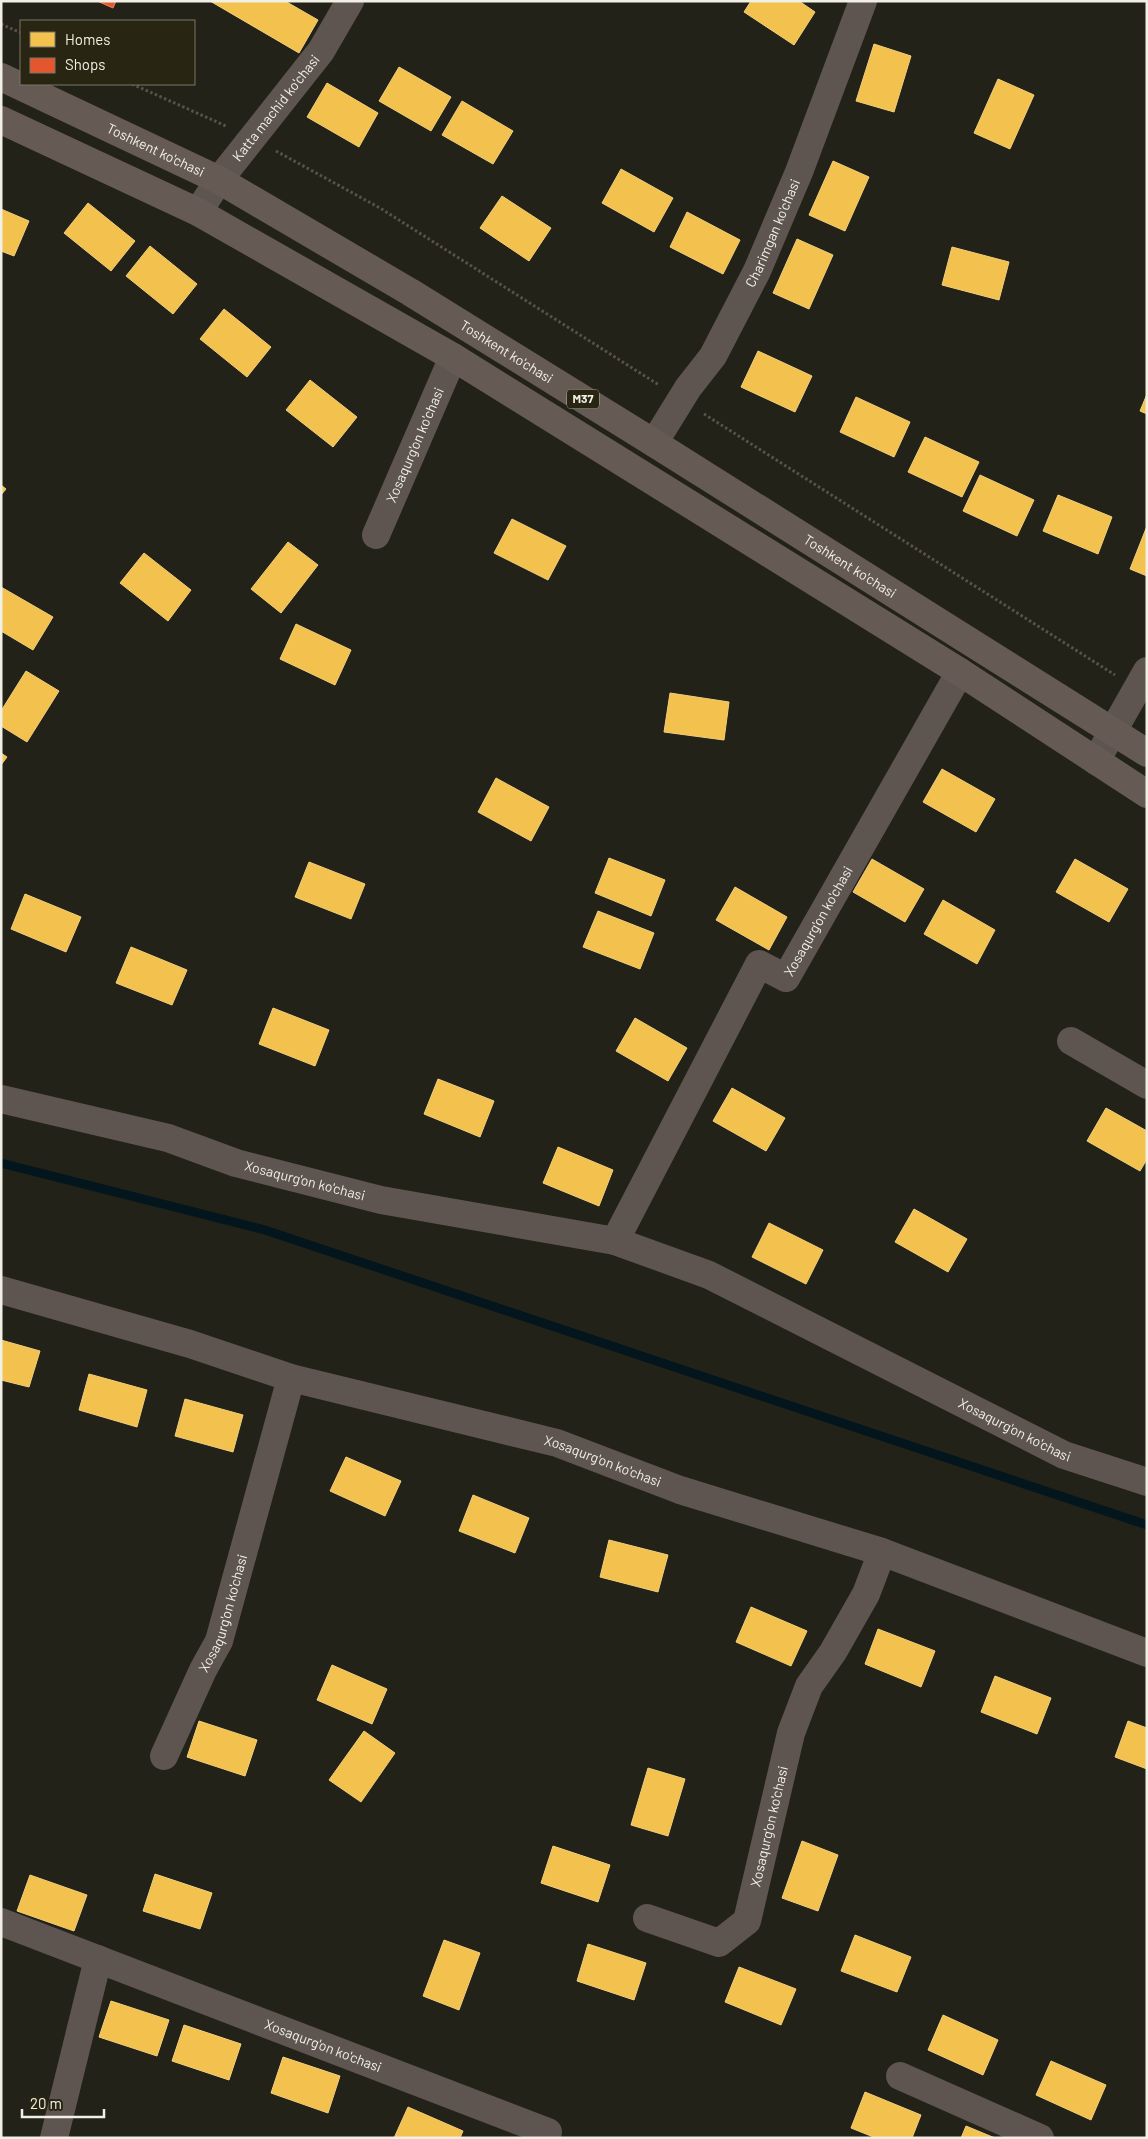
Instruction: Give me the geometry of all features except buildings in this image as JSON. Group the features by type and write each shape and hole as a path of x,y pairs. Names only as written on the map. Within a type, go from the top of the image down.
{"highway":[{"name":"Toshkent ko'chasi","path":"1,77 219,180 410,292 1147,753"},
{"name":"M37","path":"1,120 198,212 453,357 960,672 1147,794"}],"street":[{"name":"Katta machid ko'chasi","path":"198,212 219,180 321,51 350,1"},
{"name":"Charimgan ko'chasi","path":"654,443 681,399 714,356 757,271 799,172 858,3"},
{"name":"Xosaqurg'on ko'chasi","path":"376,535 453,357"},
{"name":"Xosaqurg'on ko'chasi","path":"615,1241 759,964 786,978 960,672"},
{"path":"1096,761 1142,680"},
{"path":"1071,1041 1147,1085"},
{"name":"Xosaqurg'on ko'chasi","path":"1,1100 168,1138 236,1163 380,1200 615,1241 709,1275 1064,1455 1147,1482"},
{"name":"Xosaqurg'on ko'chasi","path":"1,1290 190,1344 291,1378 557,1443 680,1490 882,1552 1147,1653"},
{"name":"Xosaqurg'on ko'chasi","path":"164,1756 203,1670 219,1642 291,1378"},
{"name":"Xosaqurg'on ko'chasi","path":"646,1918 719,1943 747,1921 791,1733 809,1686 833,1652 866,1594 882,1552"},
{"name":"Xosaqurg'on ko'chasi","path":"1,1922 548,2132"},
{"path":"54,2138 98,1959"},
{"path":"900,2076 1040,2138"}],"path":[{"path":"1,24 20,33"},
{"path":"134,85 252,138 380,208 681,399 1142,680"}],"waterway":[{"path":"1,1163 265,1230 1147,1525"}]}
